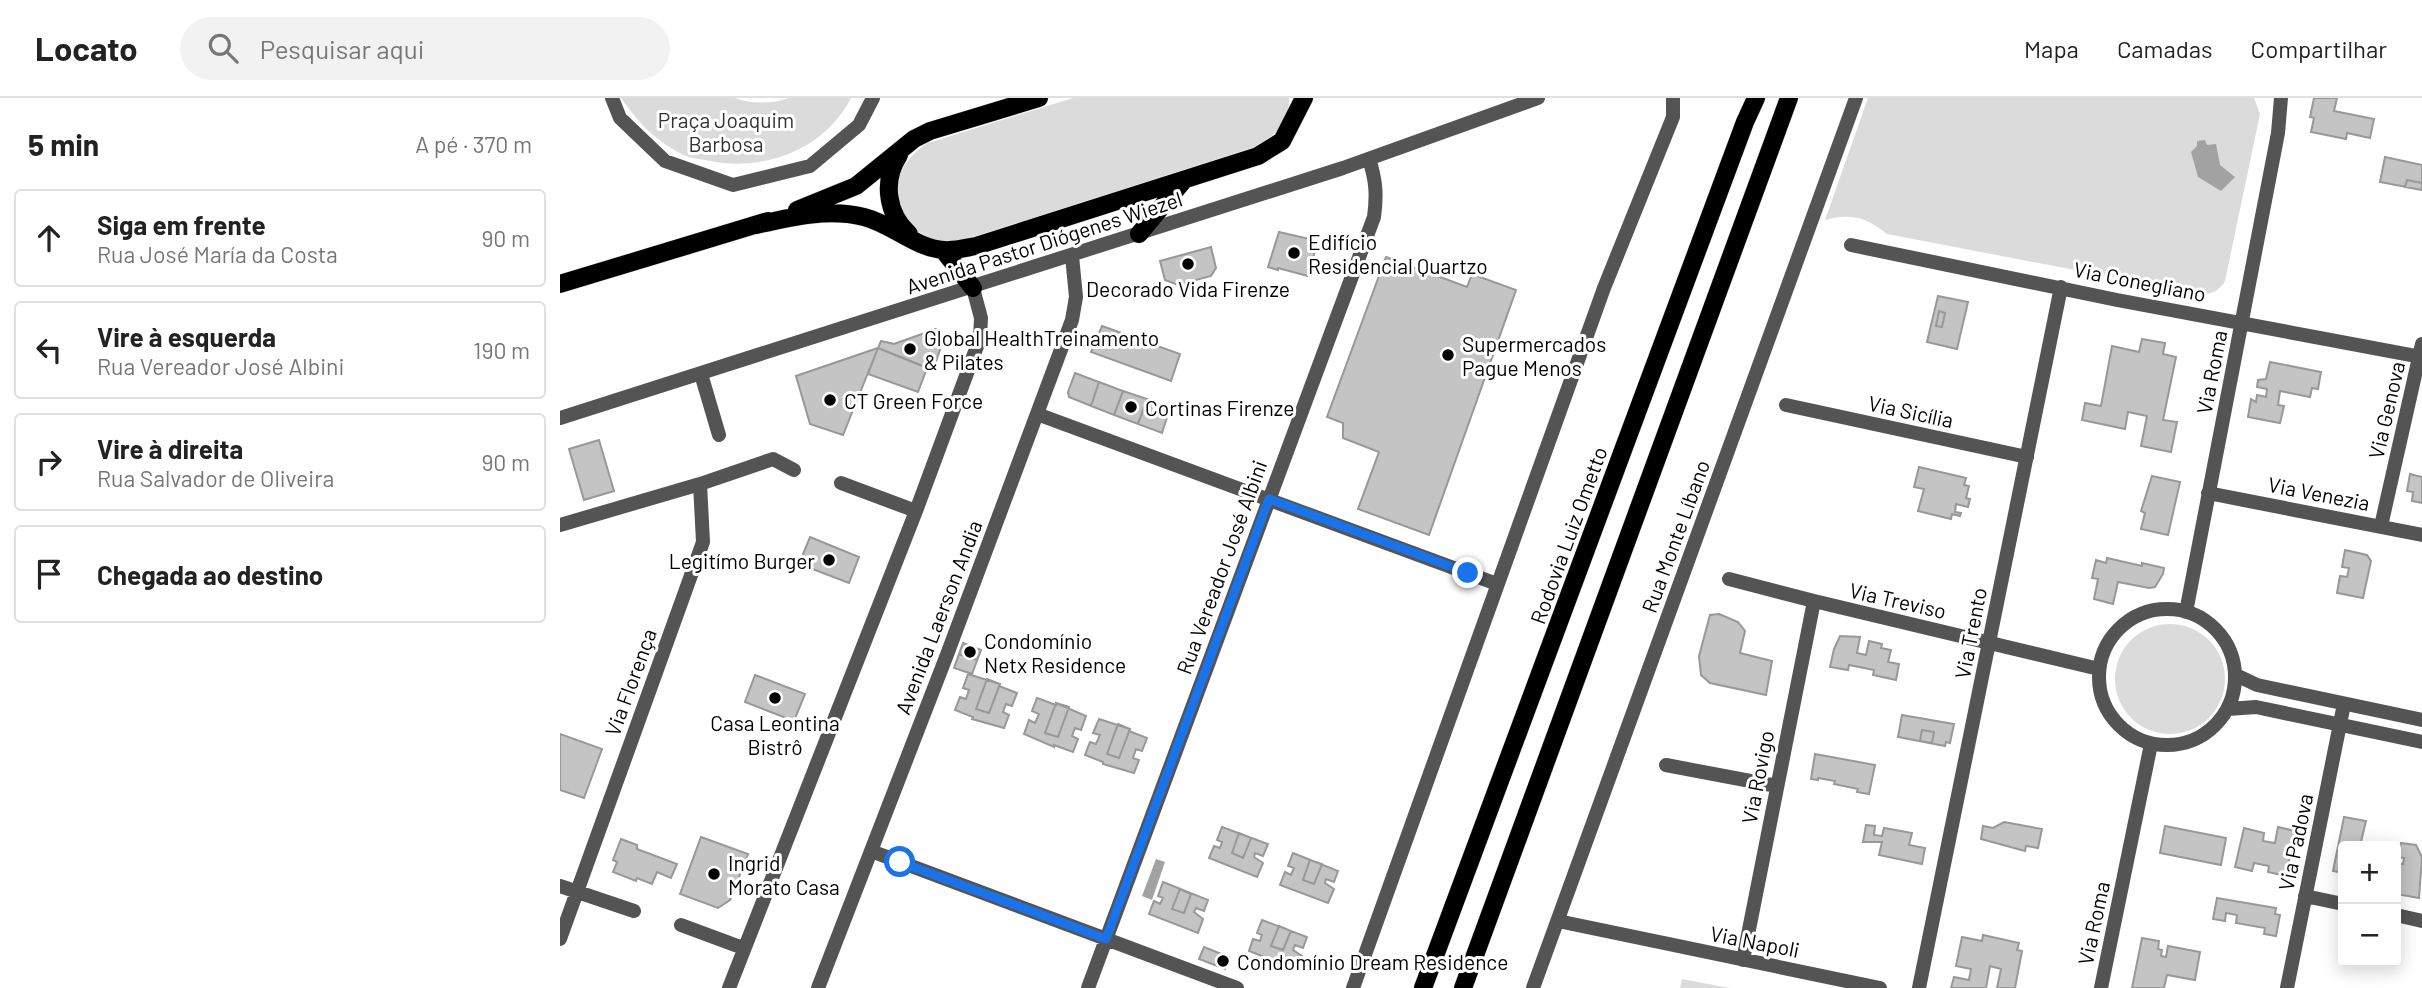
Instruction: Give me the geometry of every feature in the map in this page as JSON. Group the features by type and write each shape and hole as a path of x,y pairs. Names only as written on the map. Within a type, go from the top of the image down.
{"main road":[{"path":"560,284 756,225 856,186 914,139 930,131 1014,103 1039,98"},
{"name":"Rodovia Luiz Ometto","path":"1423,988 1756,98"},
{"path":"1463,988 1789,98"},
{"path":"756,225 812,214 847,214 886,225 920,243 943,250 976,246 1272,149 1287,133 1301,100"},
{"path":"903,148 890,174 890,198 899,223 920,243"},
{"path":"1139,234 1184,180"},
{"path":"943,250 973,288"}],"street":[{"path":"612,98 621,118 665,162 733,185 810,166 859,125 873,98"},
{"name":"Avenida Pastor Diógenes Wiezel","path":"560,418 973,288 1369,159 1538,98"},
{"path":"1353,988 1604,288 1673,117 1673,98"},
{"name":"Rua Monte Líbano","path":"1533,988 1856,98"},
{"name":"Via Roma","path":"2186,612 2278,133 2281,98"},
{"name":"Rua Vereador José Albini","path":"1088,988 1374,217 1376,187 1369,159"},
{"name":"Via Conegliano","path":"1851,245 2242,321 2421,352"},
{"name":"Avenida Laerson Andia","path":"818,988 1072,320 1076,297 1072,256"},
{"name":"Via Trento","path":"1919,988 2061,287"},
{"path":"729,988 916,511 980,338 981,318 973,288"},
{"name":"Via Genova","path":"2381,527 2421,352"},
{"path":"701,374 719,435"},
{"name":"Via Sicília","path":"1786,405 2027,457"},
{"path":"1037,414 1497,584"},
{"path":"560,525 700,484 772,459 794,470"},
{"path":"841,483 916,511"},
{"name":"Via Florença","path":"560,939 703,542 700,484"},
{"name":"Via Venezia","path":"2208,493 2422,536"},
{"name":"Via Treviso","path":"1730,579 2099,669"},
{"name":"Via Rovigo","path":"1743,960 1814,601"},
{"path":"2157,610 2186,612 2202,618 2221,636 2233,658 2236,675 2234,692 2228,709 2215,727 2196,739 2174,745 2151,744 2129,734 2111,716 2101,694 2099,669 2104,650 2129,620 2157,610"},
{"path":"2236,675 2257,685 2422,720"},
{"name":"Via Padova","path":"2287,988 2344,704"},
{"path":"2228,709 2256,707 2422,742"},
{"name":"Via Roma","path":"2101,988 2151,744"},
{"path":"1666,765 1777,786"},
{"path":"871,851 1237,988"},
{"path":"560,886 634,911"},
{"path":"2305,896 2338,903"},
{"path":"2401,916 2422,920"},
{"name":"Via Napoli","path":"1558,921 1880,988"},
{"path":"681,925 743,948"}],"green space":[{"name":"Praça Joaquim Barbosa","path":"621,98 735,98 762,102 789,98 851,98 825,132 789,154 748,163 726,163 684,155 665,144 648,131"},
{"path":"1073,98 1289,98 1289,106 1281,125 1261,145 954,243 933,239 916,230 905,218 898,204 897,188 901,172 911,157 928,143"},
{"path":"1868,98 2254,98 2260,114 2225,281 2214,292 2200,294 1887,234 1858,218 1825,220"},
{"path":"2170,624 2191,629 2209,640 2220,658 2225,679 2220,700 2209,718 2191,729 2170,734 2149,729 2131,718 2120,700 2115,679 2120,658 2131,640 2149,629"},
{"path":"1682,979 1729,988 1680,988"}],"shaded area":[{"path":"2205,140 2207,145 2216,144 2220,165 2235,177 2221,191 2198,177 2191,152 2197,146 2197,141"},
{"path":"1156,859 1165,862 1152,900 1142,896"}],"building":[{"path":"2314,98 2337,98 2334,111 2374,119 2370,138 2347,133 2346,139 2311,132 2314,118 2310,117"},
{"path":"2385,157 2422,165 2422,190 2380,182"},
{"path":"2407,180 2422,183 2422,190 2405,187"},
{"name":"Edifício Residencial Quartzo","path":"1279,232 1318,241 1308,276 1268,267"},
{"name":"Decorado Vida Firenze","path":"1211,247 1216,268 1211,276 1178,285 1165,280 1160,261"},
{"path":"1386,257 1467,287 1472,274 1516,290 1429,535 1358,509 1379,452 1343,438 1343,423 1327,417"},
{"path":"1938,296 1968,302 1957,349 1927,342"},
{"path":"1939,311 1945,313 1942,327 1936,326"},
{"path":"1102,326 1180,354 1171,381 1091,352"},
{"name":"Global HealthTreinamento & Pilates","path":"936,329 944,338 933,370 878,348 881,341 894,344"},
{"path":"2142,339 2165,343 2163,354 2176,357 2163,420 2177,422 2171,452 2141,446 2147,416 2128,412 2125,429 2082,420 2085,403 2101,406 2112,346 2139,352"},
{"name":"CT Green Force","path":"878,348 843,435 810,424 796,376"},
{"path":"878,348 927,368 918,392 868,374"},
{"path":"2270,362 2321,372 2318,389 2312,388 2310,397 2280,391 2278,405 2284,406 2280,423 2248,417 2251,399 2256,402 2257,395 2266,397 2267,389 2257,387 2258,380 2266,379"},
{"path":"1075,373 1099,382 1091,406 1069,397 1068,392"},
{"path":"1099,382 1123,391 1114,415 1091,406"},
{"name":"Cortinas Firenze","path":"1123,391 1147,399 1138,424 1114,415"},
{"path":"1147,399 1170,408 1162,433 1138,424"},
{"path":"599,440 614,491 584,500 569,449"},
{"path":"1919,467 1966,478 1964,485 1969,486 1966,498 1970,499 1968,507 1956,504 1955,512 1961,513 1960,516 1952,514 1951,519 1918,511 1924,489 1914,487"},
{"path":"2410,474 2422,477 2422,503 2412,501 2413,492 2407,491"},
{"path":"2152,476 2180,482 2168,535 2141,529 2145,513 2141,511"},
{"name":"Legitímo Burger","path":"810,537 859,557 849,583 799,564"},
{"path":"2345,550 2367,555 2371,561 2363,598 2337,593 2340,576 2347,577 2349,568 2342,567"},
{"path":"2107,558 2164,568 2163,574 2155,587 2118,582 2113,604 2094,599 2098,579 2092,578 2096,560 2106,563"},
{"path":"1719,614 1738,622 1745,631 1740,653 1772,661 1766,695 1710,683 1701,675 1699,656 1710,615"},
{"path":"1840,636 1860,637 1857,653 1866,655 1869,641 1882,644 1881,648 1891,650 1888,662 1899,664 1896,680 1873,675 1874,670 1849,665 1848,670 1830,667"},
{"name":"Condomínio Netx Residence","path":"963,643 981,650 977,660 959,654"},
{"path":"963,643 981,650 972,674 954,668"},
{"path":"968,674 1000,684 999,686 1017,693 1012,706 1006,704 1003,712 1009,715 1004,728 972,719 973,717 955,710 960,697 966,699 969,690 963,688"},
{"name":"Casa Leontina Bistrô","path":"755,675 805,694 794,721 745,702"},
{"path":"987,679 1000,684 989,713 976,709"},
{"path":"1037,698 1086,716 1081,730 1075,728 1072,736 1078,739 1073,752 1024,734 1029,720 1035,723 1039,714 1032,711"},
{"path":"1056,703 1069,707 1058,737 1045,733"},
{"path":"1902,715 1954,724 1950,743 1946,742 1945,746 1898,737"},
{"path":"1099,719 1130,729 1129,731 1147,738 1142,751 1136,749 1133,758 1139,760 1134,773 1103,764 1085,755 1090,742 1096,744 1100,735 1093,733"},
{"path":"1118,724 1130,729 1119,758 1107,754"},
{"path":"1922,730 1934,732 1932,743 1920,741"},
{"path":"560,734 602,749 584,798 560,790"},
{"path":"1815,754 1875,765 1869,794 1834,784 1835,781 1811,779"},
{"path":"2344,817 2366,821 2361,841 2339,841"},
{"path":"2004,822 2042,829 2038,848 2026,846 2025,851 1981,839 1983,826 1993,828"},
{"path":"1866,825 1875,826 1874,835 1882,836 1884,828 1912,833 1909,845 1925,848 1922,864 1879,855 1882,842 1863,842"},
{"path":"2165,826 2226,838 2221,865 2160,853"},
{"path":"1222,827 1268,844 1263,856 1255,853 1254,857 1263,863 1257,877 1209,858 1214,846 1220,848 1222,842 1217,840"},
{"path":"2278,827 2295,831 2286,876 2268,872 2269,866 2254,863 2252,871 2235,867 2244,828 2264,833 2263,841 2275,843"},
{"path":"1239,833 1251,838 1243,858 1232,853"},
{"name":"Ingrid Morato Casa","path":"701,837 748,854 730,900 718,908 680,894"},
{"path":"621,839 637,845 637,849 677,864 671,878 657,872 652,884 613,872 617,862 613,860"},
{"path":"2401,843 2416,845 2422,857 2419,898 2401,895 2401,864 2404,858 2401,858"},
{"path":"2338,846 2338,872 2333,871"},
{"path":"1293,853 1338,871 1334,882 1326,879 1325,883 1334,889 1328,903 1280,885 1285,872 1291,875 1294,868 1288,866"},
{"path":"1310,860 1322,864 1314,884 1303,880"},
{"path":"1163,882 1208,900 1204,911 1196,908 1194,912 1203,919 1198,933 1149,914 1154,901 1160,904 1163,898 1158,896"},
{"path":"1180,889 1191,894 1184,913 1172,909"},
{"path":"2217,898 2276,908 2275,914 2280,915 2276,936 2264,934 2265,928 2236,923 2237,915 2226,913 2225,921 2213,919"},
{"path":"1262,920 1307,937 1303,948 1295,945 1293,950 1302,956 1297,970 1249,951 1253,939 1260,941 1262,935 1257,933"},
{"path":"1279,926 1291,931 1283,950 1271,946"},
{"path":"1983,935 2019,943 2017,950 2022,951 2015,988 1997,988 2001,969 1990,966 1986,988 1951,988 1954,977 1969,980 1971,969 1956,966 1962,937 1982,941"},
{"path":"2142,938 2159,941 2161,956 2166,957 2168,946 2200,952 2195,980 2167,975 2164,988 2132,988"},
{"path":"1204,947 1229,957 1225,969 1199,959"},
{"name":"Condomínio Dream Residence","path":"1221,954 1229,957 1225,969 1216,965"}],"place":[{"name":"Edifício Residencial Quartzo","path":"1294,253"},
{"name":"Decorado Vida Firenze","path":"1188,264"},
{"name":"Global HealthTreinamento & Pilates","path":"910,349"},
{"name":"Supermercados Pague Menos","path":"1448,355"},
{"name":"CT Green Force","path":"830,400"},
{"name":"Cortinas Firenze","path":"1131,407"},
{"name":"Legitímo Burger","path":"829,560"},
{"name":"Condomínio Netx Residence","path":"970,652"},
{"name":"Casa Leontina Bistrô","path":"775,698"},
{"name":"Ingrid Morato Casa","path":"714,874"},
{"name":"Condomínio Dream Residence","path":"1223,961"}],"route":[{"path":"900,862 1106,939 1269,499 1468,573"}]}
